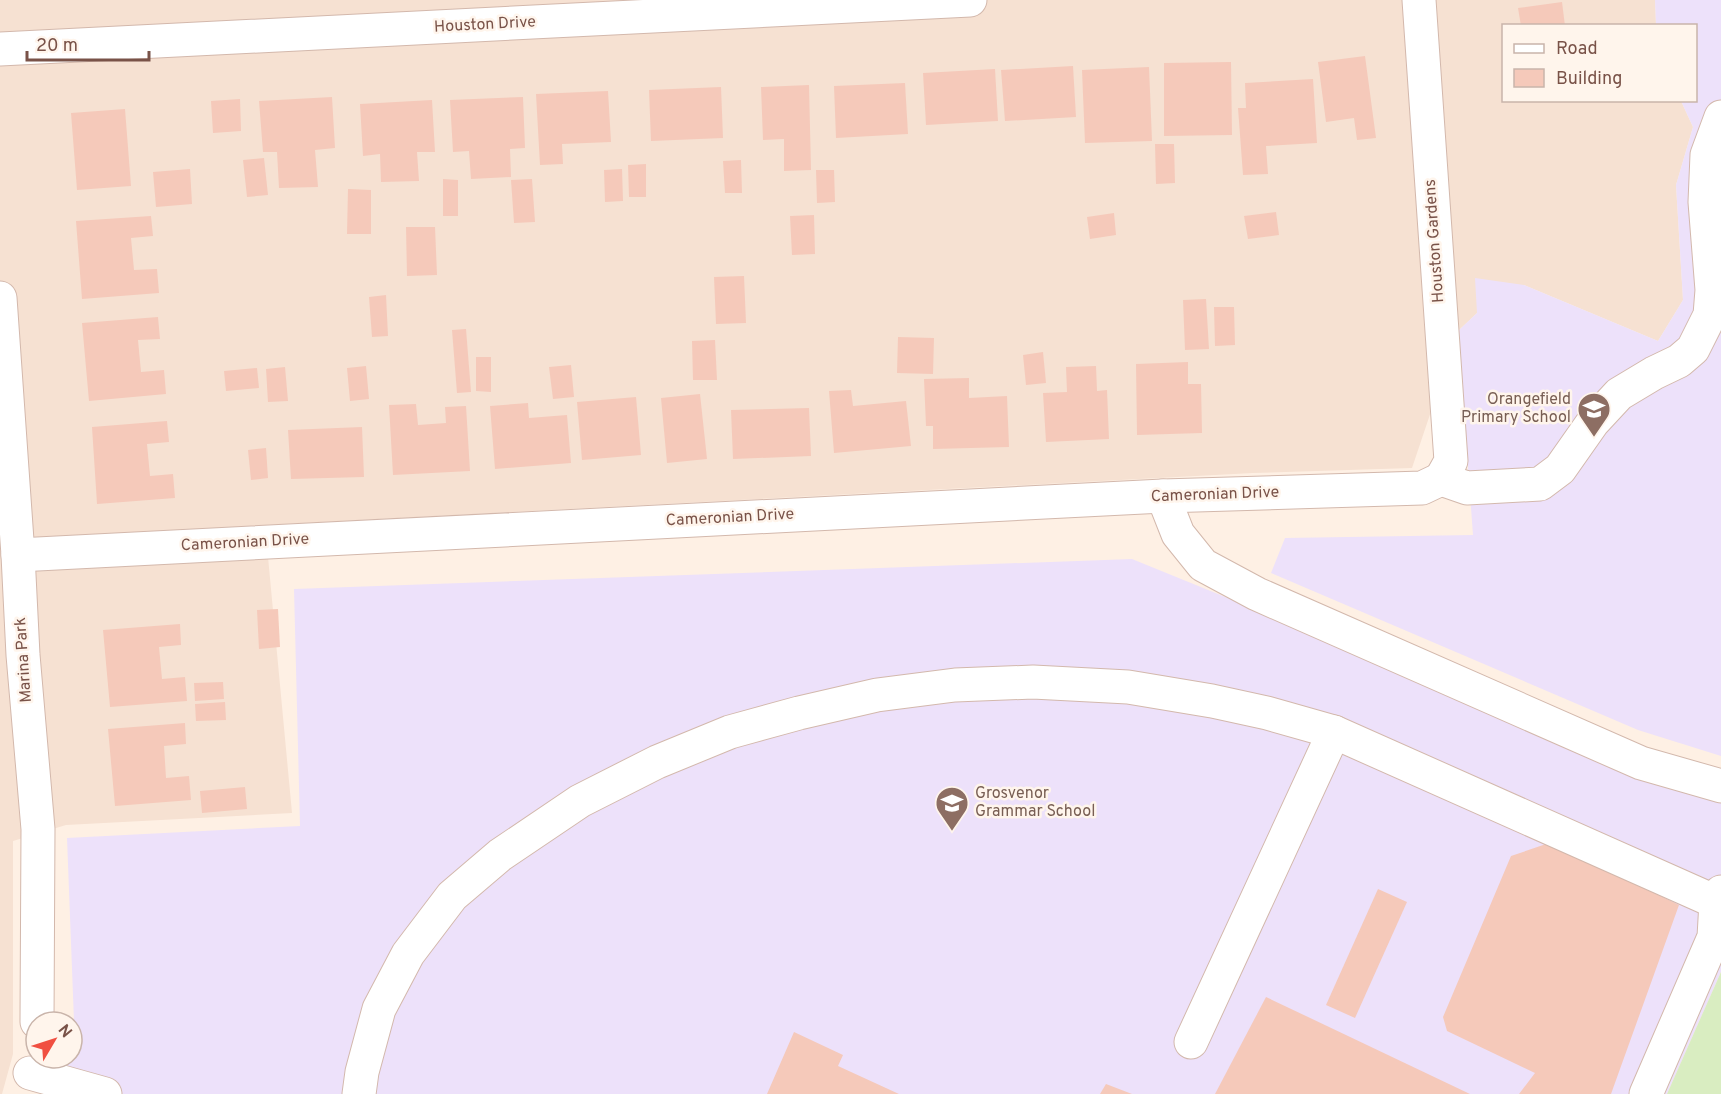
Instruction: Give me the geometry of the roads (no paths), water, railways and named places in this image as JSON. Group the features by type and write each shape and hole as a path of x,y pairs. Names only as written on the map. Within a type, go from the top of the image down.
{"street":[{"name":"Houston Drive","path":"0,49 970,0"},
{"name":"Houston Gardens","path":"1419,0 1451,461 1440,479"},
{"path":"1440,479 1467,488 1539,484 1560,469 1593,422 1619,394 1679,361 1693,349 1710,315 1712,290 1705,202 1707,155 1721,117"},
{"name":"Marina Park","path":"0,298 23,655 38,829 37,1010"},
{"name":"Cameronian Drive","path":"18,555 1163,496 1422,488 1440,479"},
{"path":"1163,496 1178,534 1203,565 1257,594 1641,763 1721,786"},
{"path":"359,1094 362,1072 379,1009 408,954 452,896 500,855 580,801 657,762 730,732 799,713 877,695 955,685 1033,682 1128,687 1267,713 1334,732 1719,897 1714,937 1646,1094"},
{"path":"1191,1042 1334,732"},
{"path":"28,1083 105,1094"}],"place":[{"name":"Orangefield Primary School","path":"1594,438"},
{"name":"Grosvenor Grammar School","path":"952,832"}]}
